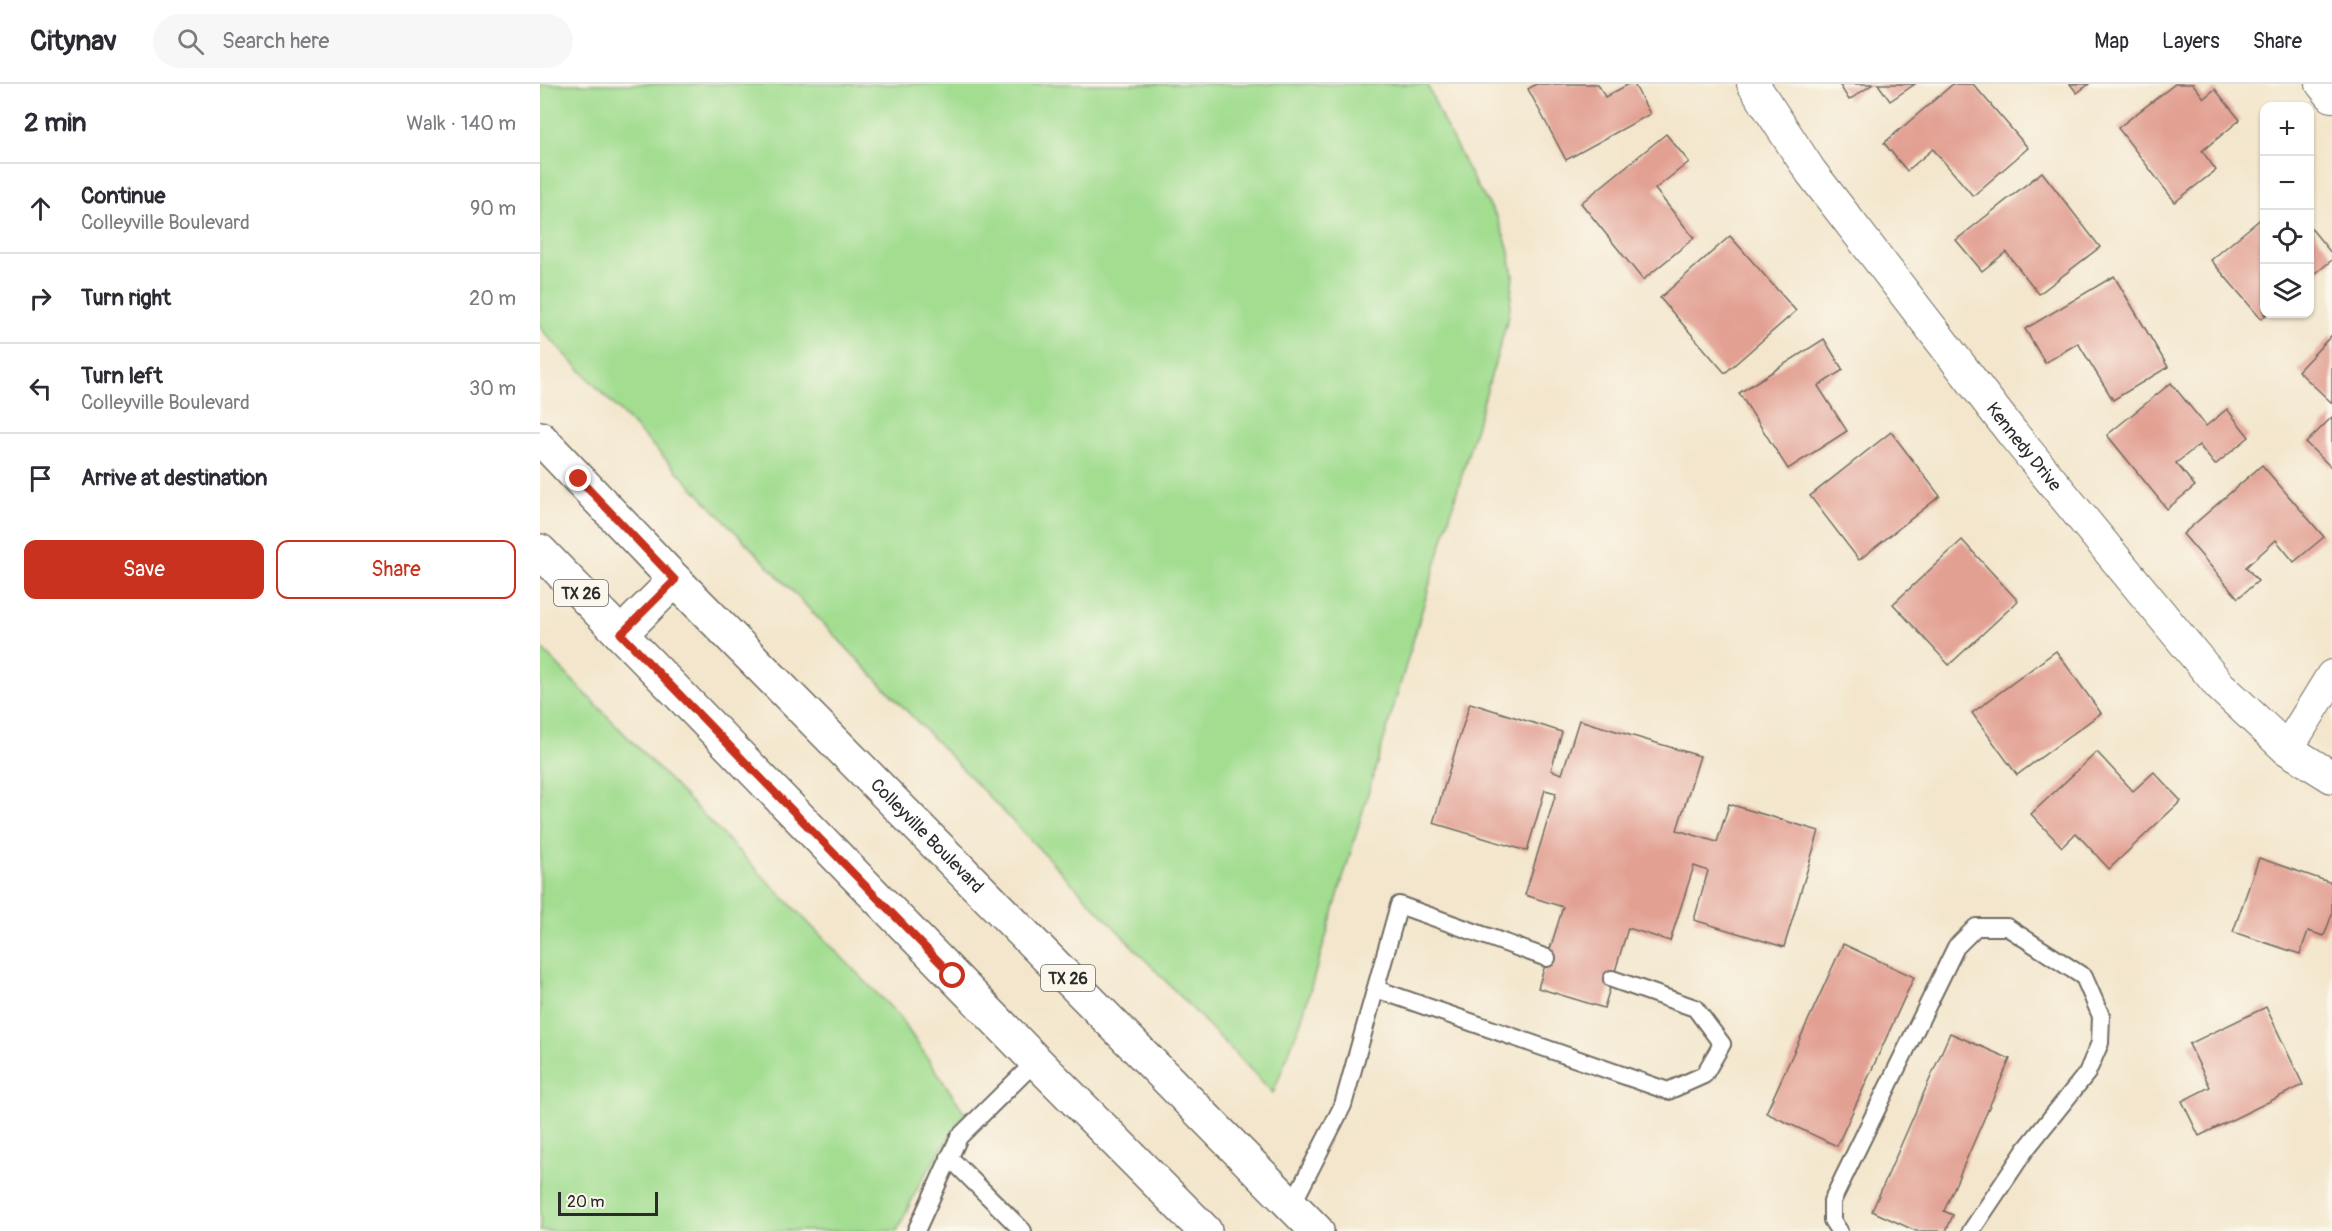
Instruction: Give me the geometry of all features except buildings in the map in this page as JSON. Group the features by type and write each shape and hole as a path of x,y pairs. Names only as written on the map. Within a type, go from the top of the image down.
{"main road":[{"name":"Colleyville Boulevard","path":"540,438 675,580 1317,1231"},
{"name":"TX 26","path":"540,551 1036,1061 1205,1231"},
{"path":"621,634 675,580"}],"street":[{"name":"Kennedy Drive","path":"1754,84 1811,172 2013,434 2220,686 2287,749 2332,777"},
{"path":"2322,84 2332,96"},
{"path":"2287,749 2332,676"}],"lane":[{"path":"1292,1206 1343,1105 1399,905 1547,958"},
{"path":"1839,1231 1832,1220 1832,1201 1956,947 1976,927 2007,927 2084,977 2101,1016 2100,1043 2087,1073 2026,1149 1971,1231"},
{"path":"1376,989 1668,1091 1704,1075 1722,1044 1695,1008 1612,979"},
{"path":"916,1231 959,1137 1036,1061"},
{"path":"949,1157 1023,1231"}],"green space":[{"path":"540,84 1427,84 1475,183 1497,217 1508,247 1513,276 1509,315 1301,1021 1273,1093 540,328"},
{"path":"540,647 898,1015 965,1113 920,1183 897,1231 540,1231"}],"route":[{"path":"579,479 675,580 621,634 953,976"}]}
